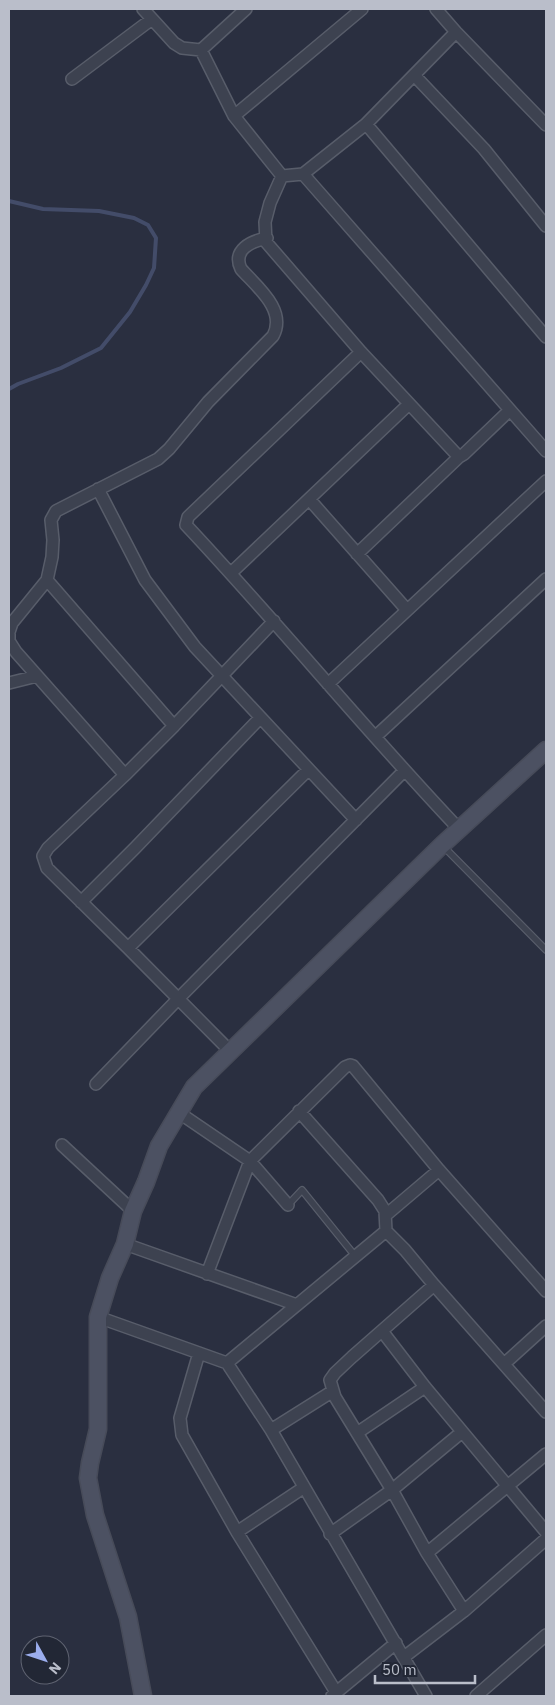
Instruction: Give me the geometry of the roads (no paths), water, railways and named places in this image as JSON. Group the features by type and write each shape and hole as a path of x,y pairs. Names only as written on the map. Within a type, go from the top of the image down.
{"main road":[{"path":"143,1696 128,1617 95,1515 88,1478 98,1429 98,1317 110,1278 125,1244 133,1210 146,1182 159,1146 194,1087 442,845 546,750"}],"street":[{"path":"143,9 174,43 182,48 201,50 246,9"},
{"path":"234,116 362,9"},
{"path":"436,9 546,125"},
{"path":"72,79 152,18"},
{"path":"282,176 302,174 366,124 456,32"},
{"path":"201,50 234,116 282,176"},
{"path":"414,75 484,149 546,226"},
{"path":"366,124 546,337"},
{"path":"302,174 546,451"},
{"path":"282,176 270,203 265,222 268,246 361,352 460,457"},
{"path":"125,775 16,652 10,641 9,633 12,623 47,580 52,557 51,520 53,515 61,508 158,459 175,443 225,384 273,336 278,319 275,310 238,264 239,255 245,246 253,241 266,238"},
{"path":"361,352 187,518 186,525 274,621 404,771 459,829"},
{"path":"231,573 409,404"},
{"path":"357,554 510,410"},
{"path":"328,684 546,481"},
{"path":"98,489 145,580 195,647 356,820"},
{"path":"308,499 408,610"},
{"path":"375,738 546,579"},
{"path":"47,580 174,726"},
{"path":"231,1052 47,868 43,856 48,848 174,726 274,621"},
{"path":"9,683 37,676"},
{"path":"81,902 142,842 260,718"},
{"path":"128,948 308,770"},
{"path":"96,1084 178,998 404,771"},
{"path":"207,1274 250,1161 299,1111 345,1067 350,1065 353,1066 439,1170 546,1291"},
{"path":"299,1111 378,1200 386,1215 386,1231 405,1250 546,1412"},
{"path":"178,1112 250,1161 288,1205"},
{"path":"62,1145 133,1210"},
{"path":"386,1215 439,1170"},
{"path":"227,1363 386,1231"},
{"path":"125,1244 298,1305"},
{"path":"434,1285 335,1373 330,1380 335,1397 392,1490 427,1553 464,1611"},
{"path":"98,1317 227,1363 271,1430 303,1488 426,1696"},
{"path":"504,1364 546,1326"},
{"path":"382,1331 462,1432 546,1532"},
{"path":"199,1353 180,1418 182,1435 237,1532 334,1694 396,1643"},
{"path":"357,1433 425,1386"},
{"path":"271,1430 333,1391"},
{"path":"330,1534 392,1490 462,1432"},
{"path":"427,1553 546,1454"},
{"path":"237,1532 303,1488"},
{"path":"404,1657 464,1611 546,1539"},
{"path":"476,1696 546,1635"}],"lane":[{"path":"442,845 546,950"},
{"path":"288,1205 302,1190 356,1257"}],"waterway":[{"path":"9,201 43,209 99,211 134,218 148,225 156,238 154,268 146,285 130,312 101,348 61,368 9,389"}]}
